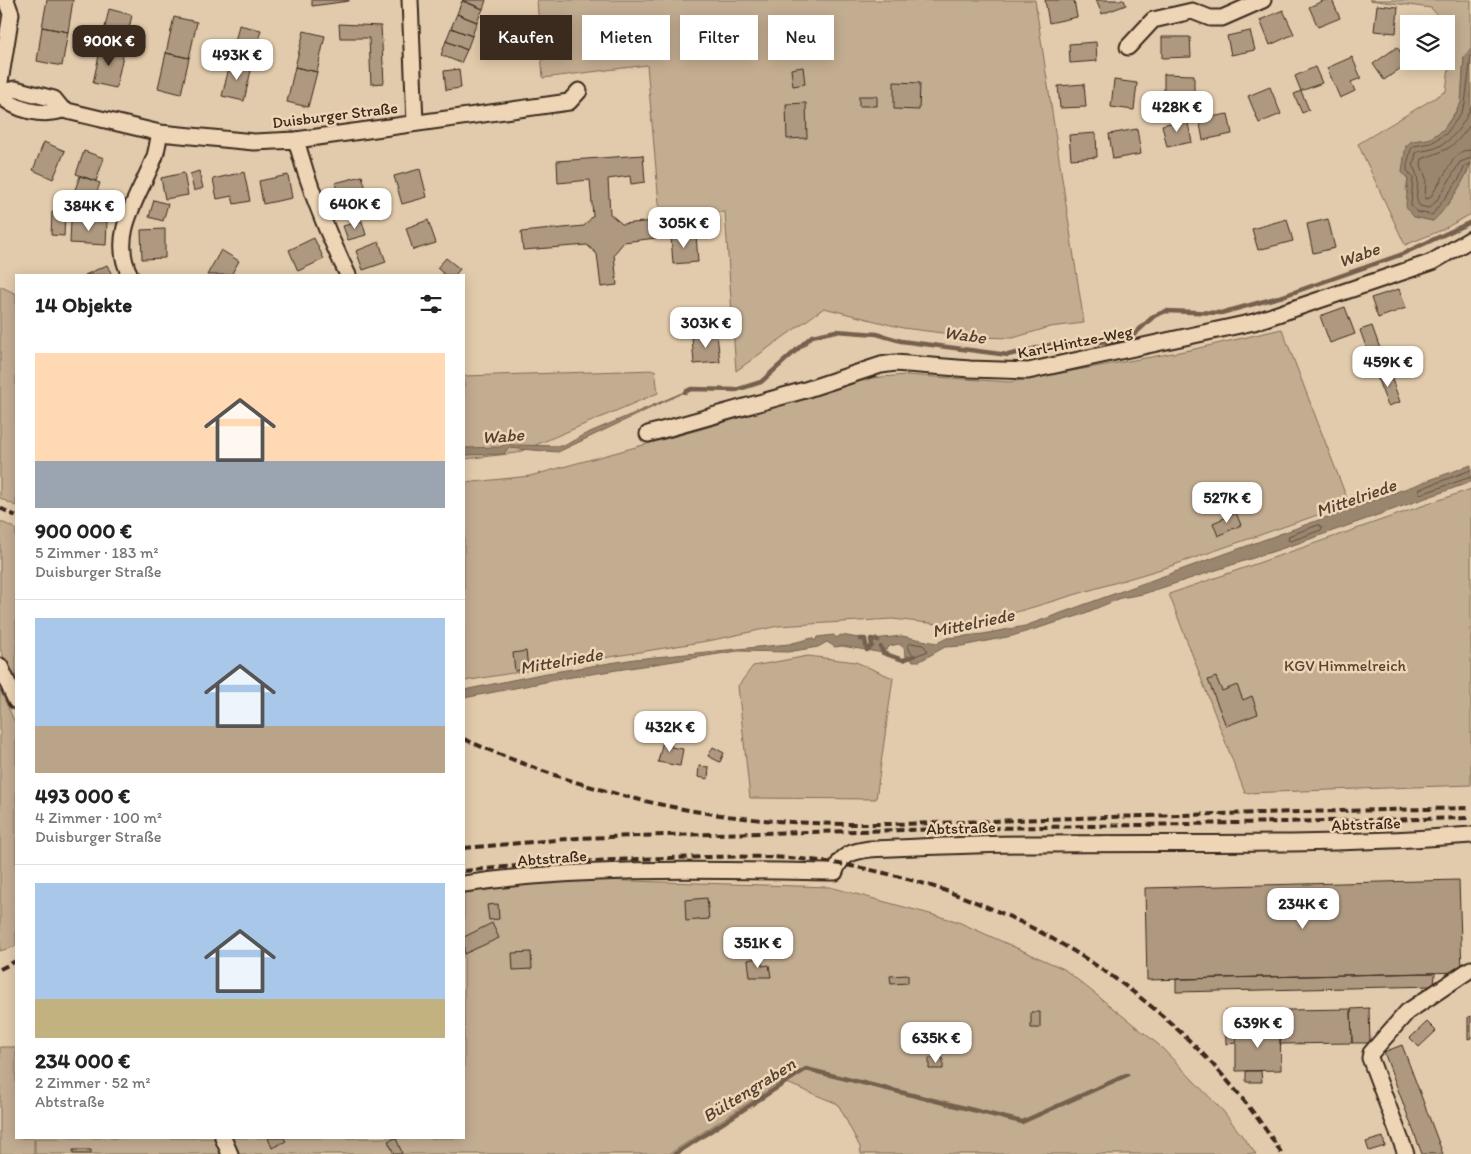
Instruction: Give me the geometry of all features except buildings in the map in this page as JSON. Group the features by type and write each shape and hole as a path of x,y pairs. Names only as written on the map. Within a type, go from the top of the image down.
{"street":[{"path":"0,82 12,14 6,0"},
{"path":"410,0 415,123"},
{"path":"1128,47 1153,20 1192,11 1210,18 1222,18 1263,0"},
{"name":"Duisburger Straße","path":"0,94 9,104 50,115 62,110 160,133 254,142 296,140 569,102 579,91"},
{"path":"130,274 124,260 122,243 125,225 155,155 160,133"},
{"path":"296,140 308,185 322,223 348,274"},
{"name":"Karl-Hintze-Weg","path":"648,434 805,390 895,362 970,370 1028,371 1254,322 1432,262 1471,239"},
{"path":"0,666 15,699"},
{"name":"Abtstraße","path":"465,884 564,874 628,871 835,872 839,861 849,854 870,849 1027,844 1276,844 1406,840 1471,835"},
{"path":"1406,1154 1380,1087 1371,1053 1407,1012 1471,969"},
{"path":"223,1139 230,1154"}],"green space":[{"path":"537,0 1035,0 1084,323 1050,327 1013,338 974,337 903,328 824,308 736,371 725,212 660,216 647,65 543,78 542,60 572,60 572,15 538,15"},
{"path":"1369,0 1471,0 1471,48 1464,57 1461,103 1443,130 1429,139 1412,141 1406,146 1402,172 1408,179 1406,190 1414,217 1433,221 1455,193 1471,162 1471,214 1442,230 1405,245 1358,144 1446,91 1449,70 1455,70 1455,15 1437,15 1431,8"},
{"path":"0,286 15,294 15,506 0,498"},
{"path":"1282,329 1349,504 1168,567 966,627 892,619 778,626 713,640 465,681 465,483 530,476 698,430 872,378 905,375 1010,382 1190,350"},
{"path":"655,370 658,393 517,453 465,459 465,376"},
{"name":"KGV Himmelreich","path":"1471,489 1471,785 1245,793 1169,594"},
{"path":"0,521 15,528 15,681 0,649"},
{"path":"808,656 856,662 893,678 876,799 750,798 738,686 753,666"},
{"path":"0,690 15,723 15,946 0,951"},
{"path":"597,880 830,887 956,921 1064,969 1159,1045 1223,1111 1256,1154 861,1154 860,1147 838,1104 782,1081 669,1154 35,1154 35,1139 465,1139 465,892 499,886"},
{"path":"0,1047 15,1047 15,1139 34,1139 34,1154 0,1154"}],"water":[{"path":"1471,48 1471,162 1455,194 1433,221 1414,217 1406,207 1408,179 1402,172 1406,146 1412,141 1429,139 1443,130 1456,112 1461,103 1464,57"},
{"path":"691,389 558,452 508,448 504,454 465,455 465,448 501,447 507,442 513,445 564,446 583,435"},
{"path":"1471,465 1471,482 1296,544 1143,594 1121,598 1078,616 1012,636 962,646 945,647 920,661 913,661 905,655 904,648 899,644 890,646 883,653 842,646 835,647 827,642 818,647 788,652 738,651 566,678 465,698 465,690 541,674 635,659 789,644 812,638 815,641 817,637 834,635 836,638 841,635 865,639 868,650 872,646 871,641 873,639 902,636 937,643 947,638 983,634 1025,626"}],"waterway":[{"name":"Wabe","path":"685,392 691,389 736,390 761,382 812,336 836,331 877,334 901,341 1008,355 1054,344 1127,341 1154,316 1166,311 1221,313 1283,296 1400,255 1471,222"},
{"name":"Mittelriede","path":"860,639 865,639 867,650 872,646 871,639 878,640"},
{"name":"Mittelriede","path":"881,647 883,653 903,660 914,656"},
{"name":"Bültengraben","path":"675,1154 806,1069 1022,1122 1127,1075"}],"railway":[{"path":"0,508 15,516"},
{"path":"465,739 555,775 649,802 713,814 803,823 895,824 1471,808"},
{"path":"465,848 578,838 666,835 1471,818"},
{"path":"465,871 616,860 768,857 801,859 873,870 943,890 1011,917 1075,952 1135,994 1190,1041 1239,1095 1282,1154"},
{"path":"0,969 15,962"}]}
